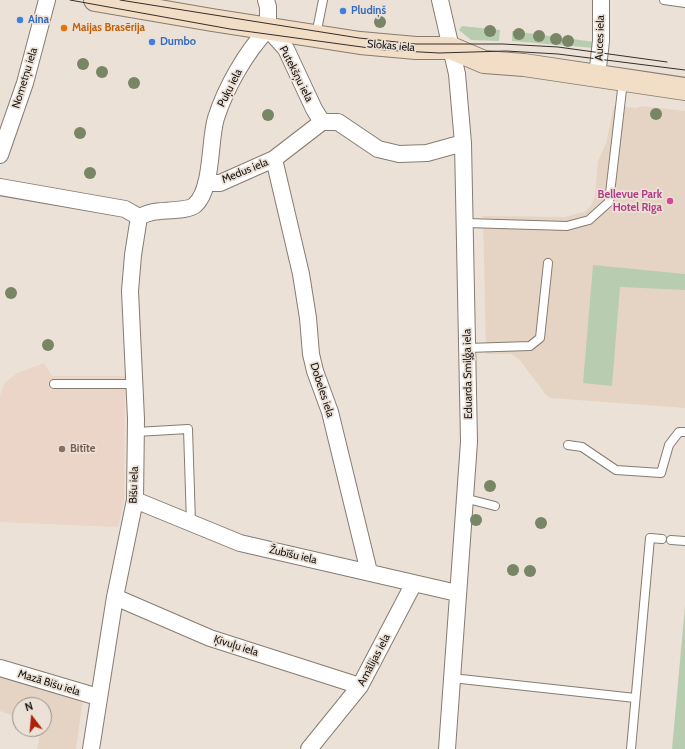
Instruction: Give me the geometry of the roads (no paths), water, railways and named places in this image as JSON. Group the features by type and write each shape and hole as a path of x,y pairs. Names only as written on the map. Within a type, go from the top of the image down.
{"main road":[{"name":"Slokas iela","path":"95,0 360,43 409,48 451,48 484,62 524,65 685,89"}],"street":[{"name":"Nometņu iela","path":"0,155 25,83 47,0"},
{"path":"266,0 268,7 268,29"},
{"name":"Eduarda Smiļģa iela","path":"440,0 457,74 463,143 466,223 469,442 447,749"},
{"name":"Auces iela","path":"598,76 601,41 601,0"},
{"name":"Putekšņu iela","path":"268,29 286,49 314,109 322,122"},
{"name":"Puķu iela","path":"206,183 215,120 220,107 248,52 268,29"},
{"path":"322,122 338,122 378,149 399,154 427,153 463,143"},
{"name":"Medus iela","path":"206,183 220,183 274,159 322,122"},
{"name":"Dobeles iela","path":"274,159 301,274 308,318 311,354 315,371 330,412 369,572"},
{"path":"0,188 125,209 139,217 152,212 193,207 201,199 206,183"},
{"name":"Bišu iela","path":"90,749 115,597 135,500 136,432 130,291 132,255 139,217"},
{"name":"Žubīšu iela","path":"135,500 240,543 457,593"},
{"name":"Amālijas iela","path":"309,749 360,686 414,583"},
{"name":"Ķivuļu iela","path":"115,597 210,638 360,686"},
{"name":"Mazā Bišu iela","path":"0,668 98,697"}],"lane":[{"path":"316,36 323,0"},
{"path":"664,0 685,3"},
{"path":"466,223 566,226 589,220 609,202 623,80"},
{"path":"467,348 530,346 540,338 548,263"},
{"path":"54,384 134,384"},
{"path":"136,432 188,429 191,523"},
{"path":"568,445 582,447 616,470 661,473 669,445 679,432 685,432"},
{"path":"464,498 495,506"},
{"path":"631,749 650,538 662,539"},
{"path":"671,540 685,541"},
{"path":"452,678 636,698"}],"tram line":[{"path":"70,0 230,29 384,50 439,53 506,51 558,54 685,70"},
{"path":"120,0 359,38 416,44 503,44 558,47 667,62"}],"place":[{"name":"Pludiņš","path":"343,11"},
{"name":"Aina","path":"20,20"},
{"name":"Maijas Brasērija","path":"64,28"},
{"name":"Dumbo","path":"152,42"},
{"name":"Bellevue Park Hotel Riga","path":"670,201"},
{"name":"Bitīte","path":"62,449"}]}
